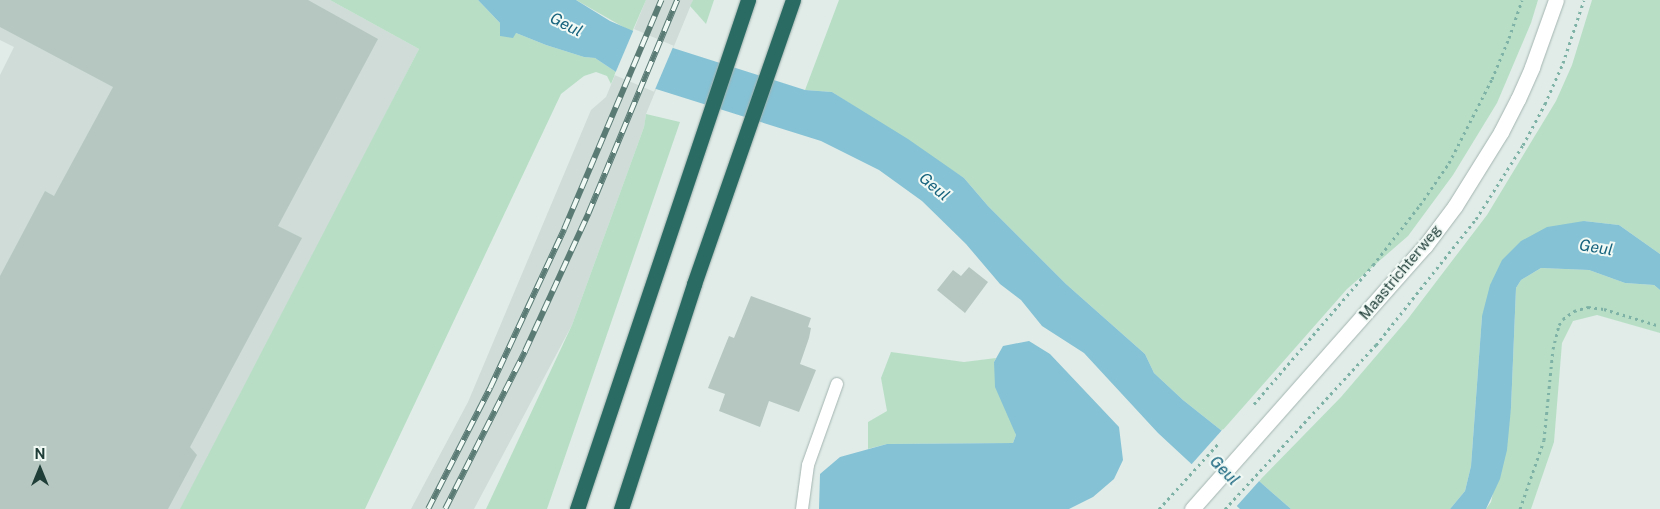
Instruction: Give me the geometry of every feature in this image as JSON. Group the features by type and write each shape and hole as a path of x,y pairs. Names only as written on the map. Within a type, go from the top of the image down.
{"highway":[{"path":"578,509 730,49 748,0"},
{"path":"621,509 741,145 793,0"}],"main road":[{"name":"Maastrichterweg","path":"1196,505 1425,246 1455,206 1502,132 1532,67 1556,0"}],"lane":[{"path":"802,509 808,464 837,384"}],"path":[{"name":"Maastrichterweg","path":"1249,410 1373,265 1420,205 1449,163 1492,79 1522,0"},
{"path":"1520,509 1544,440 1550,391 1550,363 1556,334 1563,319 1574,311 1588,307 1604,309 1660,326"},
{"path":"1159,509 1224,437"},
{"path":"1225,509 1273,457"}],"shaded area":[{"path":"0,0 330,0 419,49 184,509 0,509 0,75 14,47 0,40"},
{"path":"646,0 693,0 646,114 644,127 572,325 474,509 411,509 468,402 591,110 606,97"}],"green space":[{"path":"330,0 478,0 500,23 500,35 516,33 546,45 584,57 595,58 616,72 611,84 607,76 596,72 584,76 561,94 365,509 180,509 419,49"},
{"path":"576,0 646,0 632,32"},
{"path":"693,0 714,0 706,24 690,6"},
{"path":"839,0 1538,0 1531,23 1497,103 1453,175 1408,236 1347,289 1222,431 1183,400 1154,373 1145,354 1066,284 988,206 964,178 832,92 805,90"},
{"path":"1592,0 1660,0 1660,254 1619,225 1584,221 1482,316 1471,466 1465,491 1450,509 1291,509 1259,481 1341,397 1407,320 1487,215 1556,101 1572,65"},
{"path":"646,114 680,122 547,509 486,509 572,325 644,127"},
{"path":"1541,268 1589,270 1625,283 1654,285 1660,290 1660,333 1597,315 1573,321 1562,343 1554,442 1531,509 1486,509 1491,502 1511,408 1516,288 1521,280"},
{"path":"891,352 964,362 996,358 994,362 1016,435 1013,443 887,444 868,449 868,422 887,411 881,378"}],"water":[{"name":"Geul","path":"478,0 576,0 610,21 673,48 805,90 832,92 908,139 964,178 988,206 1066,284 1145,354 1154,373 1183,400 1222,431 1259,481 1291,509 1240,509 1158,433 1084,353 1042,326 1021,300 1000,284 966,244 922,201 879,170 821,141 656,89 616,72 595,58 584,57 546,45 516,33 513,38 500,36 500,23"},
{"name":"Geul","path":"1584,221 1619,225 1660,254 1660,290 1654,285 1625,283 1589,270 1541,268 1521,280 1516,288 1511,408 1507,450 1500,479 1486,509 1450,509 1465,491 1471,466 1482,316 1490,285 1502,260 1521,241 1547,227"},
{"path":"1029,341 1050,354 1119,427 1123,460 1114,479 1093,497 1069,509 819,509 820,474 840,457 887,444 1013,443 1016,435 995,387 994,362 1003,346"}],"pier":[{"path":"634,29 674,46 654,92 614,75"},
{"path":"1223,429 1261,479 1235,508 1190,466"}],"building":[{"path":"0,0 308,0 378,39 278,226 302,238 190,447 197,455 168,509 0,509 0,276 45,191 54,196 113,87 0,27"},
{"path":"969,267 988,282 965,313 937,290 953,270 961,276"},
{"path":"751,296 811,318 808,327 811,328 809,338 800,364 816,370 799,412 769,401 760,427 719,411 725,394 708,388 729,336 734,338"}],"railway":[{"path":"428,509 490,388 564,229 661,0"},
{"path":"445,509 525,351 588,214 677,0"}]}
